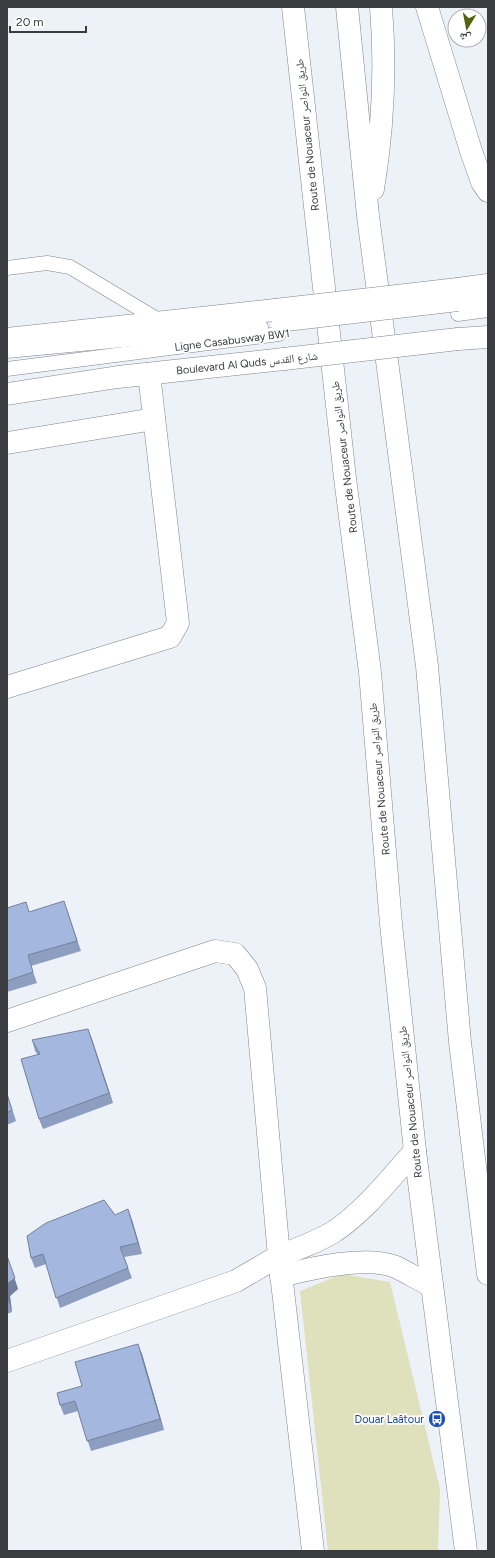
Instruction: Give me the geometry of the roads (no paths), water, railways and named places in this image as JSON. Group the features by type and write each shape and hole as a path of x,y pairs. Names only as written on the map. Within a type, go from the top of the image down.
{"main road":[{"name":"Route de Nouaceur طريق النواصر","path":"293,7 345,471 370,672 391,924 415,1151 466,1551"},
{"path":"347,7 368,216 427,666 460,1042 471,1146 488,1274"},
{"path":"368,216 379,150 383,102 382,7"},
{"path":"427,7 471,152 482,182 488,191"},
{"path":"7,339 160,321 277,323 458,302 488,285"},
{"name":"Boulevard Al Quds شارع القدس","path":"7,394 149,374 458,339 488,337"},
{"path":"7,686 170,637 178,623 149,374"},
{"path":"7,443 154,419"},
{"path":"7,1021 215,951 235,954 247,969 255,988 280,1266 313,1551"},
{"path":"7,1361 280,1266 305,1247 335,1231 363,1206 415,1151"},
{"path":"280,1266 305,1270 343,1264 376,1263 395,1267 432,1286"}],"lane":[{"path":"7,268 47,263 70,267 160,321"},
{"path":"458,302 488,300"},
{"path":"458,302 488,310"},
{"name":"Ligne Casabusway BW1","path":"7,351 277,323"},
{"name":"Ligne Casabusway BW1","path":"7,369 277,323"}],"place":[{"name":"Douar Laâtour","path":"437,1419"}]}
